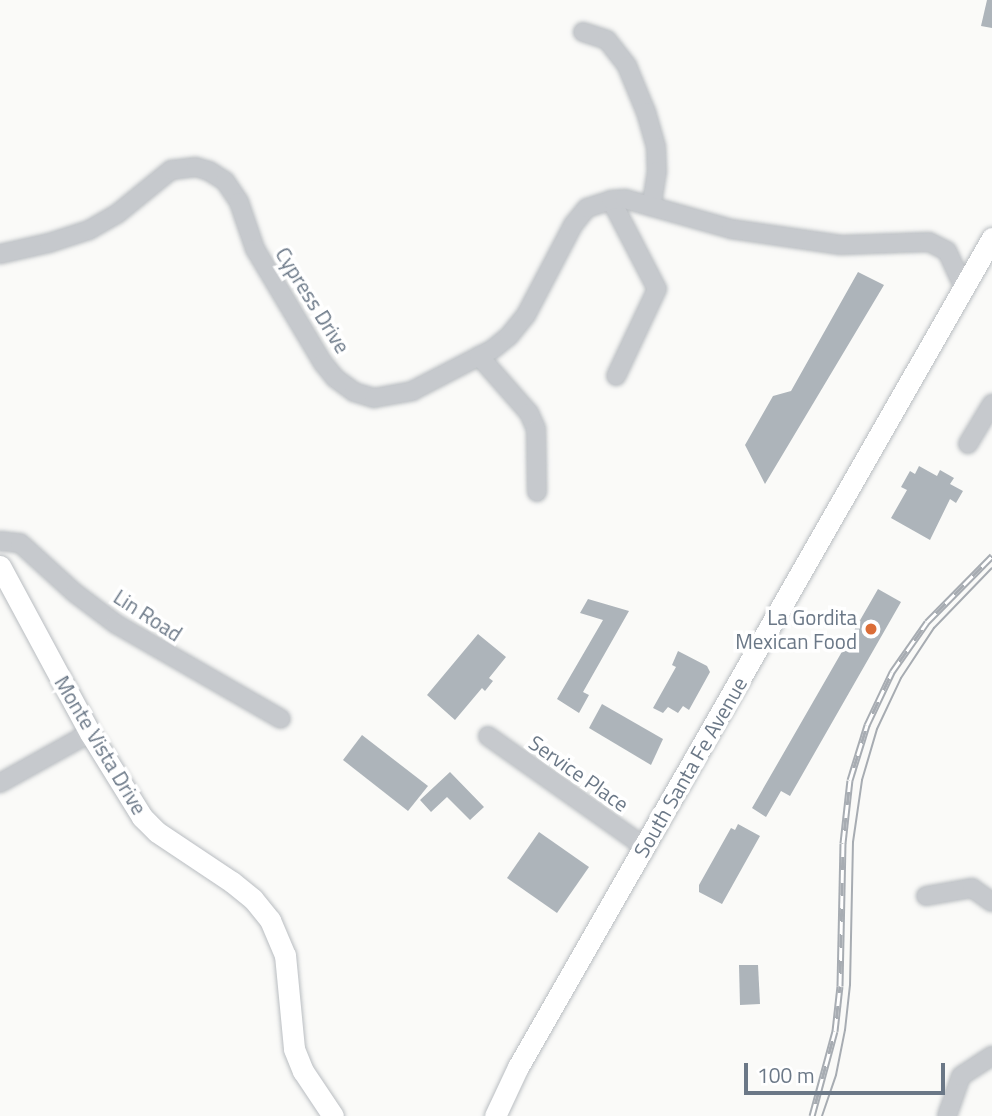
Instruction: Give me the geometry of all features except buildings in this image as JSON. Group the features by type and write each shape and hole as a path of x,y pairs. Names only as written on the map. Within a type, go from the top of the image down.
{"main road":[{"name":"South Santa Fe Avenue","path":"495,1116 518,1067 992,238"},
{"name":"Monte Vista Drive","path":"0,566 6,591 142,817 157,832 232,882 253,899 270,920 285,955 294,1049 309,1082 333,1116"}],"street":[{"path":"583,32 607,40 621,57 646,112 656,147 657,171 651,207"},
{"name":"Cypress Drive","path":"0,254 49,243 89,230 117,214 171,170 196,167 225,181 239,202 255,249 323,363 335,378 354,392 374,398 412,391 479,356 509,336 526,314 573,225 587,208 611,200"},
{"path":"616,376 657,289 611,200 625,200 731,229 851,245 911,240 942,246 950,256 964,288"},
{"path":"479,356 529,413 536,429 537,492"},
{"path":"968,444 989,415"},
{"name":"Lin Road","path":"0,541 20,543 75,593 116,624 281,719"},
{"path":"0,783 90,733"},
{"name":"Service Place","path":"488,736 645,847"},
{"path":"926,896 972,888 992,902"},
{"path":"947,1116 961,1076 992,1056"}],"tram line":[{"path":"822,1116 836,1075 845,1030 850,985 853,842 862,780 877,729 901,678 934,628 992,568"}],"railway":[{"path":"812,1116 835,1031 840,986 843,843 850,780 867,725 892,672 927,622 992,556"}],"place":[{"name":"La Gordita Mexican Food","path":"871,629"}]}
